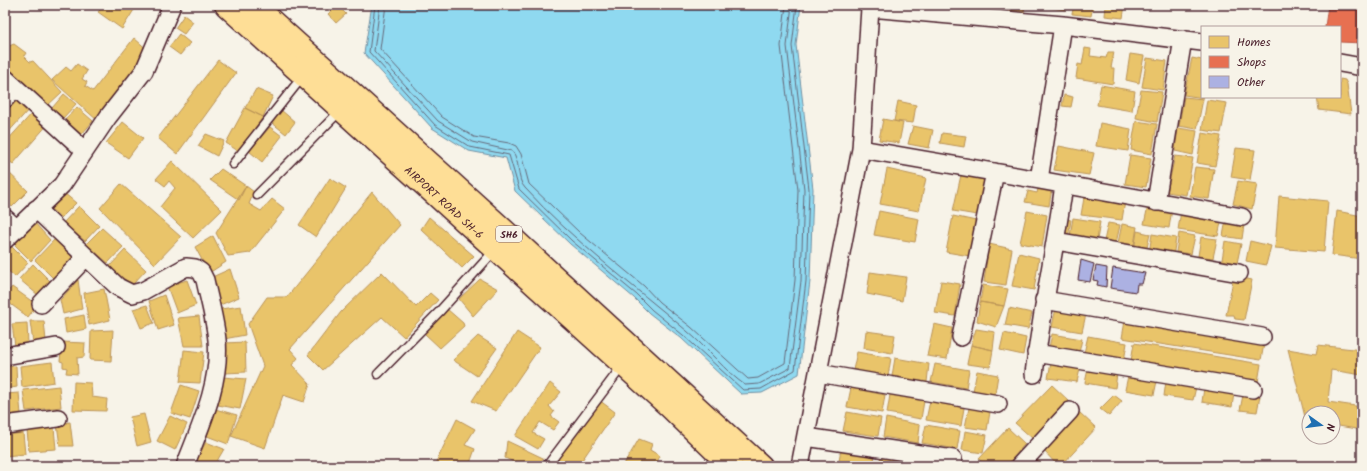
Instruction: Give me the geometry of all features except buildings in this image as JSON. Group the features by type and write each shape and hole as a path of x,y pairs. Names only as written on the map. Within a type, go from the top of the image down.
{"main road":[{"name":"AIRPORT ROAD SH-6","path":"226,5 342,110 492,237 623,365 731,466"},
{"name":"SH6","path":"254,5 492,237 761,466"}],"street":[{"path":"9,229 36,210 62,184 108,117 144,71 172,5"},
{"path":"800,466 862,149 870,7 1063,25 1201,42"},
{"path":"1039,180 1063,25"},
{"path":"1156,202 1183,39"},
{"path":"1341,63 1362,66"},
{"path":"8,89 85,151"},
{"path":"862,149 1242,217"},
{"path":"961,337 995,172"},
{"path":"1034,374 1044,300 1056,241 1064,185"},
{"path":"36,210 118,288 132,294 143,291 186,267 195,268 201,272 205,280 217,340 215,378 202,423 185,466"},
{"path":"1056,241 1239,274"},
{"path":"40,304 86,257"},
{"path":"1044,300 1262,336"},
{"path":"5,356 56,347"},
{"path":"1036,353 1253,388"},
{"path":"818,373 998,404"},
{"path":"1019,466 1070,411"},
{"path":"5,425 58,418"},
{"path":"806,437 953,459"}],"lane":[{"path":"233,164 304,75"},
{"path":"257,195 342,110"},
{"path":"378,374 439,312 492,237"},
{"path":"547,466 623,365"}],"water":[{"path":"372,5 801,5 796,45 813,189 810,281 799,374 762,393 741,394 681,338 649,313 634,298 570,244 515,191 506,158 469,151 432,128 364,53"}]}
